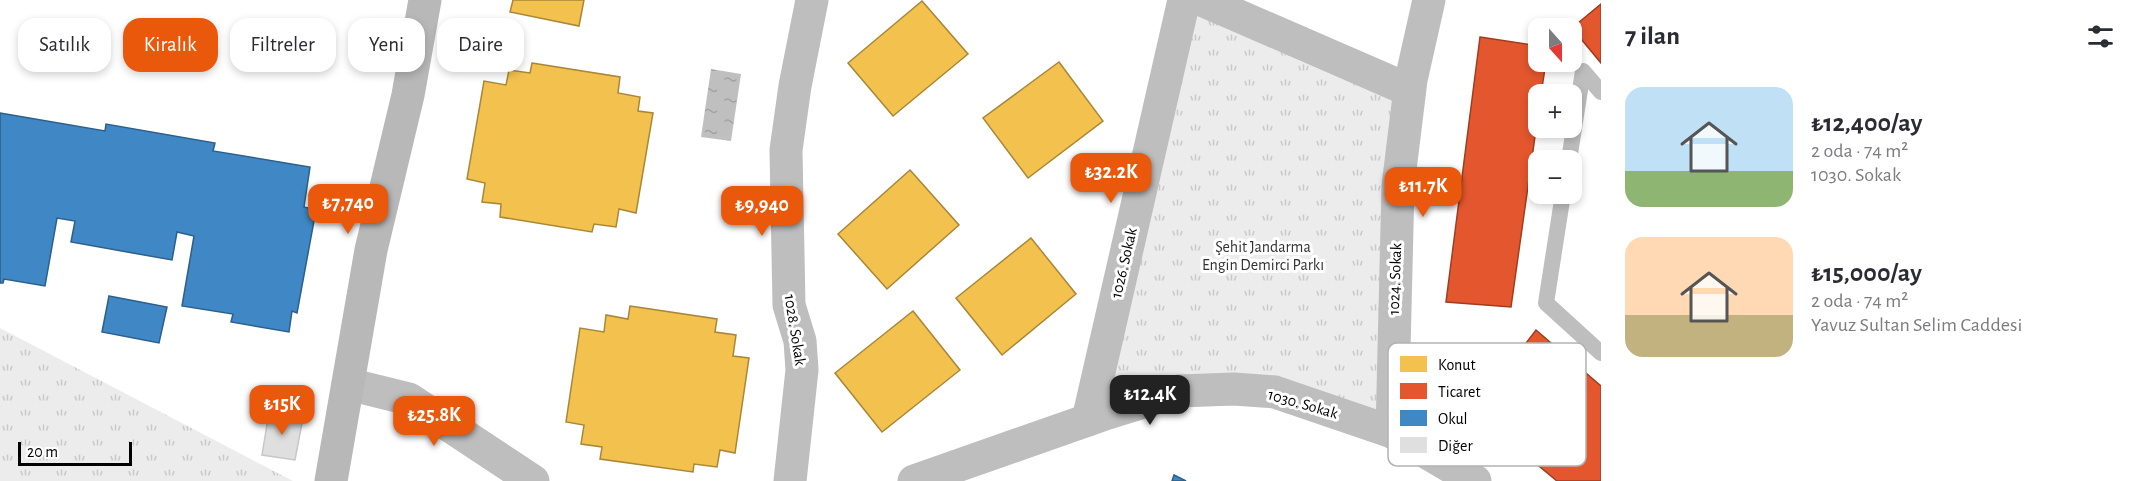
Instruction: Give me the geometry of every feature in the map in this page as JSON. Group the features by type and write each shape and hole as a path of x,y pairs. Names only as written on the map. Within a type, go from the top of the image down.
{"main road":[{"path":"331,481 371,250 408,94 425,0"}],"street":[{"name":"1028. Sokak","path":"790,481 802,370 800,341 789,304 786,150 795,86 812,0"},
{"name":"1026. Sokak","path":"1088,420 1184,0"},
{"path":"1202,0 1409,90"},
{"name":"1024. Sokak","path":"1394,343 1398,186 1409,90 1429,0"},
{"path":"348,384 410,399 533,481"},
{"name":"1030. Sokak","path":"914,481 1179,390 1234,389 1275,392 1388,431"},
{"name":"1030. Sokak","path":"1450,466 1475,481"}],"lane":[{"path":"1571,150 1583,71 1601,92"},
{"path":"1561,204 1546,303 1601,354"}],"green space":[{"name":"Şehit Jandarma Engin Demirci Parkı","path":"1184,0 1409,90 1396,343 1388,343 1388,431 1275,392 1088,420"},
{"path":"0,328 293,481 0,481"}],"water":[{"path":"711,69 741,74 731,141 701,137"}],"building: Konut":[{"path":"513,0 584,0 579,26 510,12"},
{"path":"922,1 968,54 893,116 848,63"},
{"path":"1059,62 1103,121 1028,178 983,118"},
{"path":"532,63 620,77 618,93 640,97 638,111 653,113 636,213 619,209 616,227 594,224 592,232 500,217 501,204 482,202 485,183 467,179 484,81 506,85 509,72 530,73"},
{"path":"910,170 959,225 887,289 838,234"},
{"path":"1031,238 1076,294 1002,355 956,298"},
{"path":"630,306 717,319 715,332 736,335 733,356 749,358 735,453 720,450 717,467 694,464 693,472 600,459 602,447 581,444 584,425 566,422 580,328 604,332 606,315 628,319"},
{"path":"913,311 960,370 882,432 835,373"}],"building: Ticaret":[{"path":"1601,4 1601,63 1582,40 1582,20"},
{"path":"1480,37 1528,44 1528,72 1544,72 1543,84 1528,84 1528,138 1535,138 1533,150 1528,150 1528,186 1511,307 1446,302"},
{"path":"1536,330 1551,343 1526,343"},
{"path":"1586,373 1601,386 1601,481 1557,481 1539,466 1586,466"}],"building: Okul":[{"path":"0,113 105,131 106,124 215,143 213,151 310,167 304,207 316,210 297,313 292,311 289,332 231,322 233,314 182,306 194,236 177,232 172,260 71,242 75,221 57,218 45,286 4,279 3,283 0,283"},
{"path":"109,296 167,307 159,343 102,332"},
{"path":"1174,475 1186,481 1172,481"}],"building: Diğer":[{"path":"269,412 303,418 295,460 262,455"}]}
